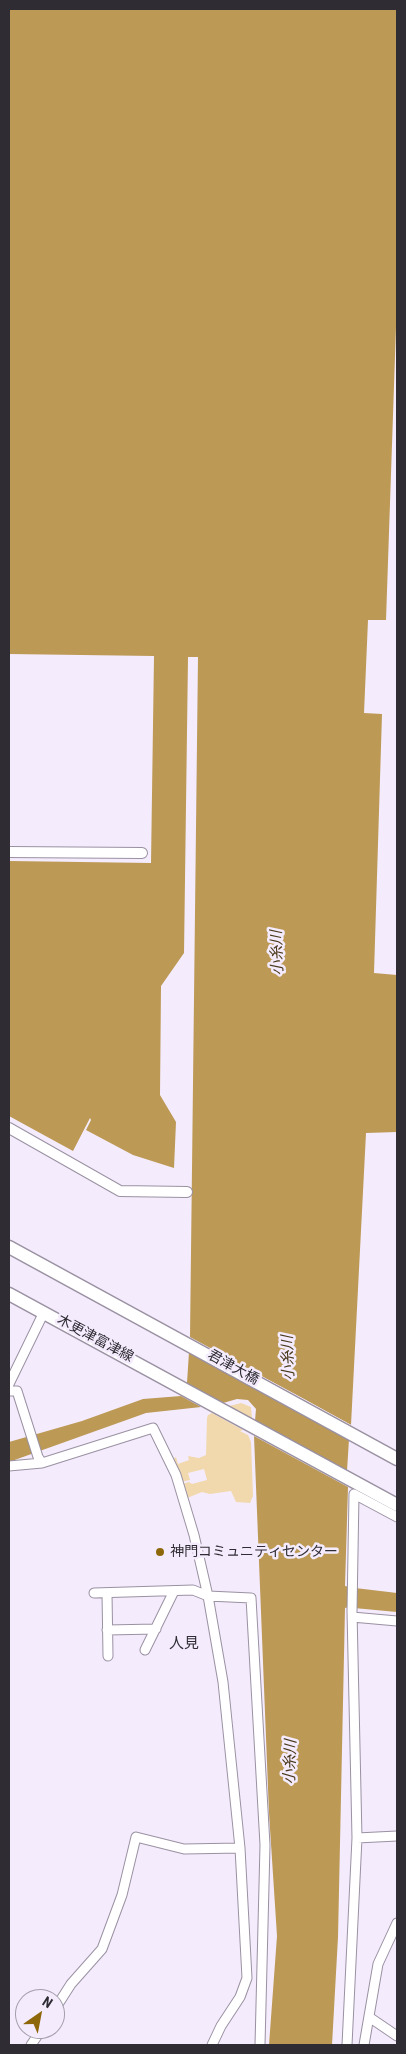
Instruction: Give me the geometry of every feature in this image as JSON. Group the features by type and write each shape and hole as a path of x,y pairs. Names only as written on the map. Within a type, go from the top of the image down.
{"main road":[{"name":"君津大橋","path":"9,1247 397,1459"},
{"name":"木更津富津線","path":"9,1294 397,1505"}],"street":[{"path":"9,852 142,853"},
{"path":"9,1128 120,1190 187,1192"},
{"path":"9,1384 44,1312"},
{"path":"9,1391 17,1391 40,1460"},
{"path":"9,1466 40,1460 153,1428 176,1475 194,1535 208,1596 223,1682 240,1848 247,1978 240,1997 221,2026 212,2045"},
{"path":"347,2045 357,1838 352,1614 354,1494 397,1516"},
{"path":"94,1593 193,1590 208,1596 251,1598 264,1844 260,2045"},
{"path":"145,1650 174,1591"},
{"path":"107,1593 108,1656"},
{"path":"352,1614 397,1621"},
{"path":"108,1630 156,1629"},
{"path":"357,1838 397,1836"},
{"path":"65,1993 102,1949 122,1896 136,1837 184,1848 240,1848"},
{"path":"364,2045 378,1964 397,1923"},
{"path":"369,2018 397,2036"}],"shaded area":[{"path":"241,1403 251,1407 252,1419 229,1406"},
{"path":"212,1413 243,1430 240,1431 248,1435 251,1442 253,1496 250,1503 236,1502 231,1491 210,1494 202,1492 187,1498 182,1484 189,1482 192,1484 207,1480 204,1469 188,1473 190,1480 181,1482 173,1459 176,1457 178,1464 189,1460 188,1456 199,1458 206,1455 207,1418"}],"water":[{"name":"小糸川","path":"9,9 397,9 397,298 386,620 368,620 364,713 382,714 374,973 397,975 397,1132 366,1133 351,1425 190,1337 192,1168 174,1168 133,1155 86,1130 91,1120 90,1118 73,1151 9,1116 9,861 151,863 154,656 9,654"},
{"path":"189,1352 349,1439 347,1471 255,1421 256,1409 248,1400 237,1399 223,1403 187,1383"},
{"path":"181,1396 201,1407 146,1413 9,1462 9,1442 82,1421 143,1399"},
{"name":"小糸川","path":"254,1436 348,1487 345,1586 350,1587 349,1607 345,1608 338,1937 332,2045 269,2045 277,1936 269,1813"},
{"path":"355,1588 397,1593 397,1612 354,1608"}],"pier":[{"path":"188,657 198,657 192,1168 174,1168 176,1122 160,1095 161,986 184,953"},
{"path":"187,1336 353,1426 350,1427 187,1338"}],"place":[{"name":"神門コミュニティセンター","path":"160,1552"}],"district":[{"name":"人見","path":"184,1644"}]}
